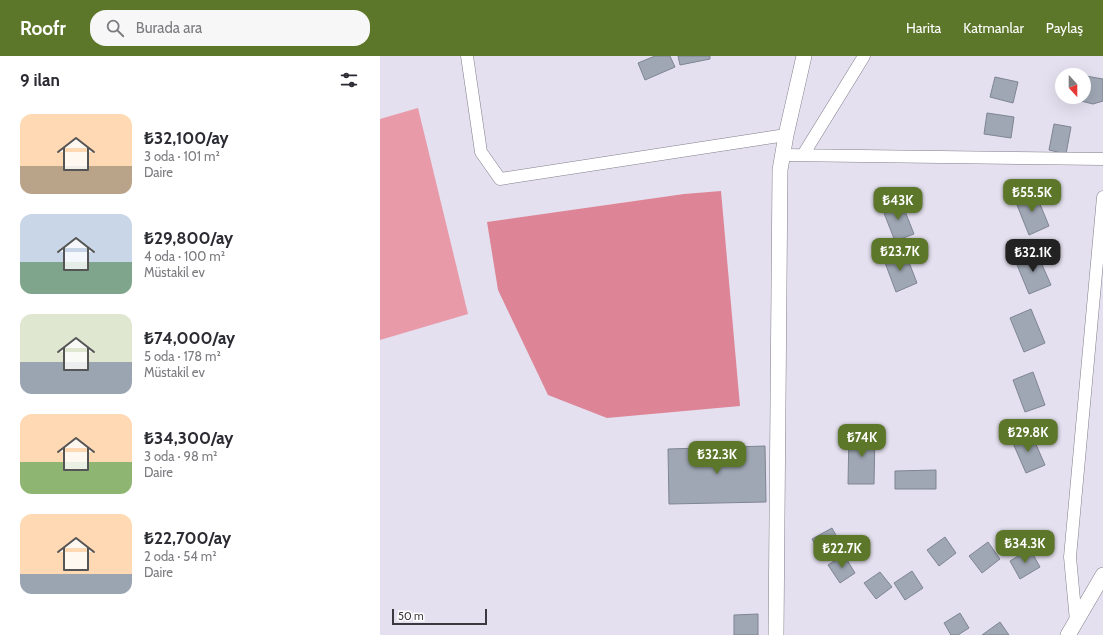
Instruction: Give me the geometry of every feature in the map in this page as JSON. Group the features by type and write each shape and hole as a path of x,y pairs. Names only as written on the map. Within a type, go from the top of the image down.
{"street":[{"path":"467,56 481,152 500,179 786,135"},
{"path":"776,635 780,170 786,135 804,56"},
{"path":"803,155 864,56"},
{"path":"783,155 1103,159"},
{"path":"1076,621 1070,558 1097,329 1103,198"},
{"path":"1068,635 1103,575"}],"shaded area":[{"path":"418,108 468,314 380,340 380,119"},
{"path":"721,191 740,406 607,418 548,395 498,290 487,222 684,194"}],"building":[{"path":"655,56 670,56 675,67 645,80 638,63"},
{"path":"678,56 710,56 710,59 680,65"},
{"path":"995,77 1018,82 1013,103 990,97"},
{"path":"1091,77 1103,79 1103,101 1091,104"},
{"path":"987,113 1014,117 1011,138 984,134"},
{"path":"1054,124 1071,127 1066,154 1049,150"},
{"path":"1035,192 1049,226 1029,235 1015,200"},
{"path":"901,201 914,234 895,241 882,208"},
{"path":"1036,251 1051,285 1029,294 1015,260"},
{"path":"905,252 917,283 896,292 884,260"},
{"path":"1031,309 1045,343 1024,352 1010,318"},
{"path":"1033,372 1045,405 1025,412 1013,380"},
{"path":"849,432 875,432 874,484 848,484"},
{"path":"1031,433 1045,465 1026,473 1012,441"},
{"path":"765,446 766,502 669,504 668,449"},
{"path":"936,470 936,489 895,489 895,471"},
{"path":"832,528 842,546 822,557 812,539"},
{"path":"945,537 956,553 939,566 927,550"},
{"path":"988,542 1000,559 982,573 969,556"},
{"path":"1030,549 1040,567 1020,579 1010,561"},
{"path":"844,555 855,573 840,583 828,565"},
{"path":"912,571 923,588 905,600 894,583"},
{"path":"880,572 892,587 876,599 864,583"},
{"path":"960,613 969,628 958,635 951,635 944,623"},
{"path":"758,614 758,635 734,635 734,615"},
{"path":"1000,622 1009,635 982,635"}]}
